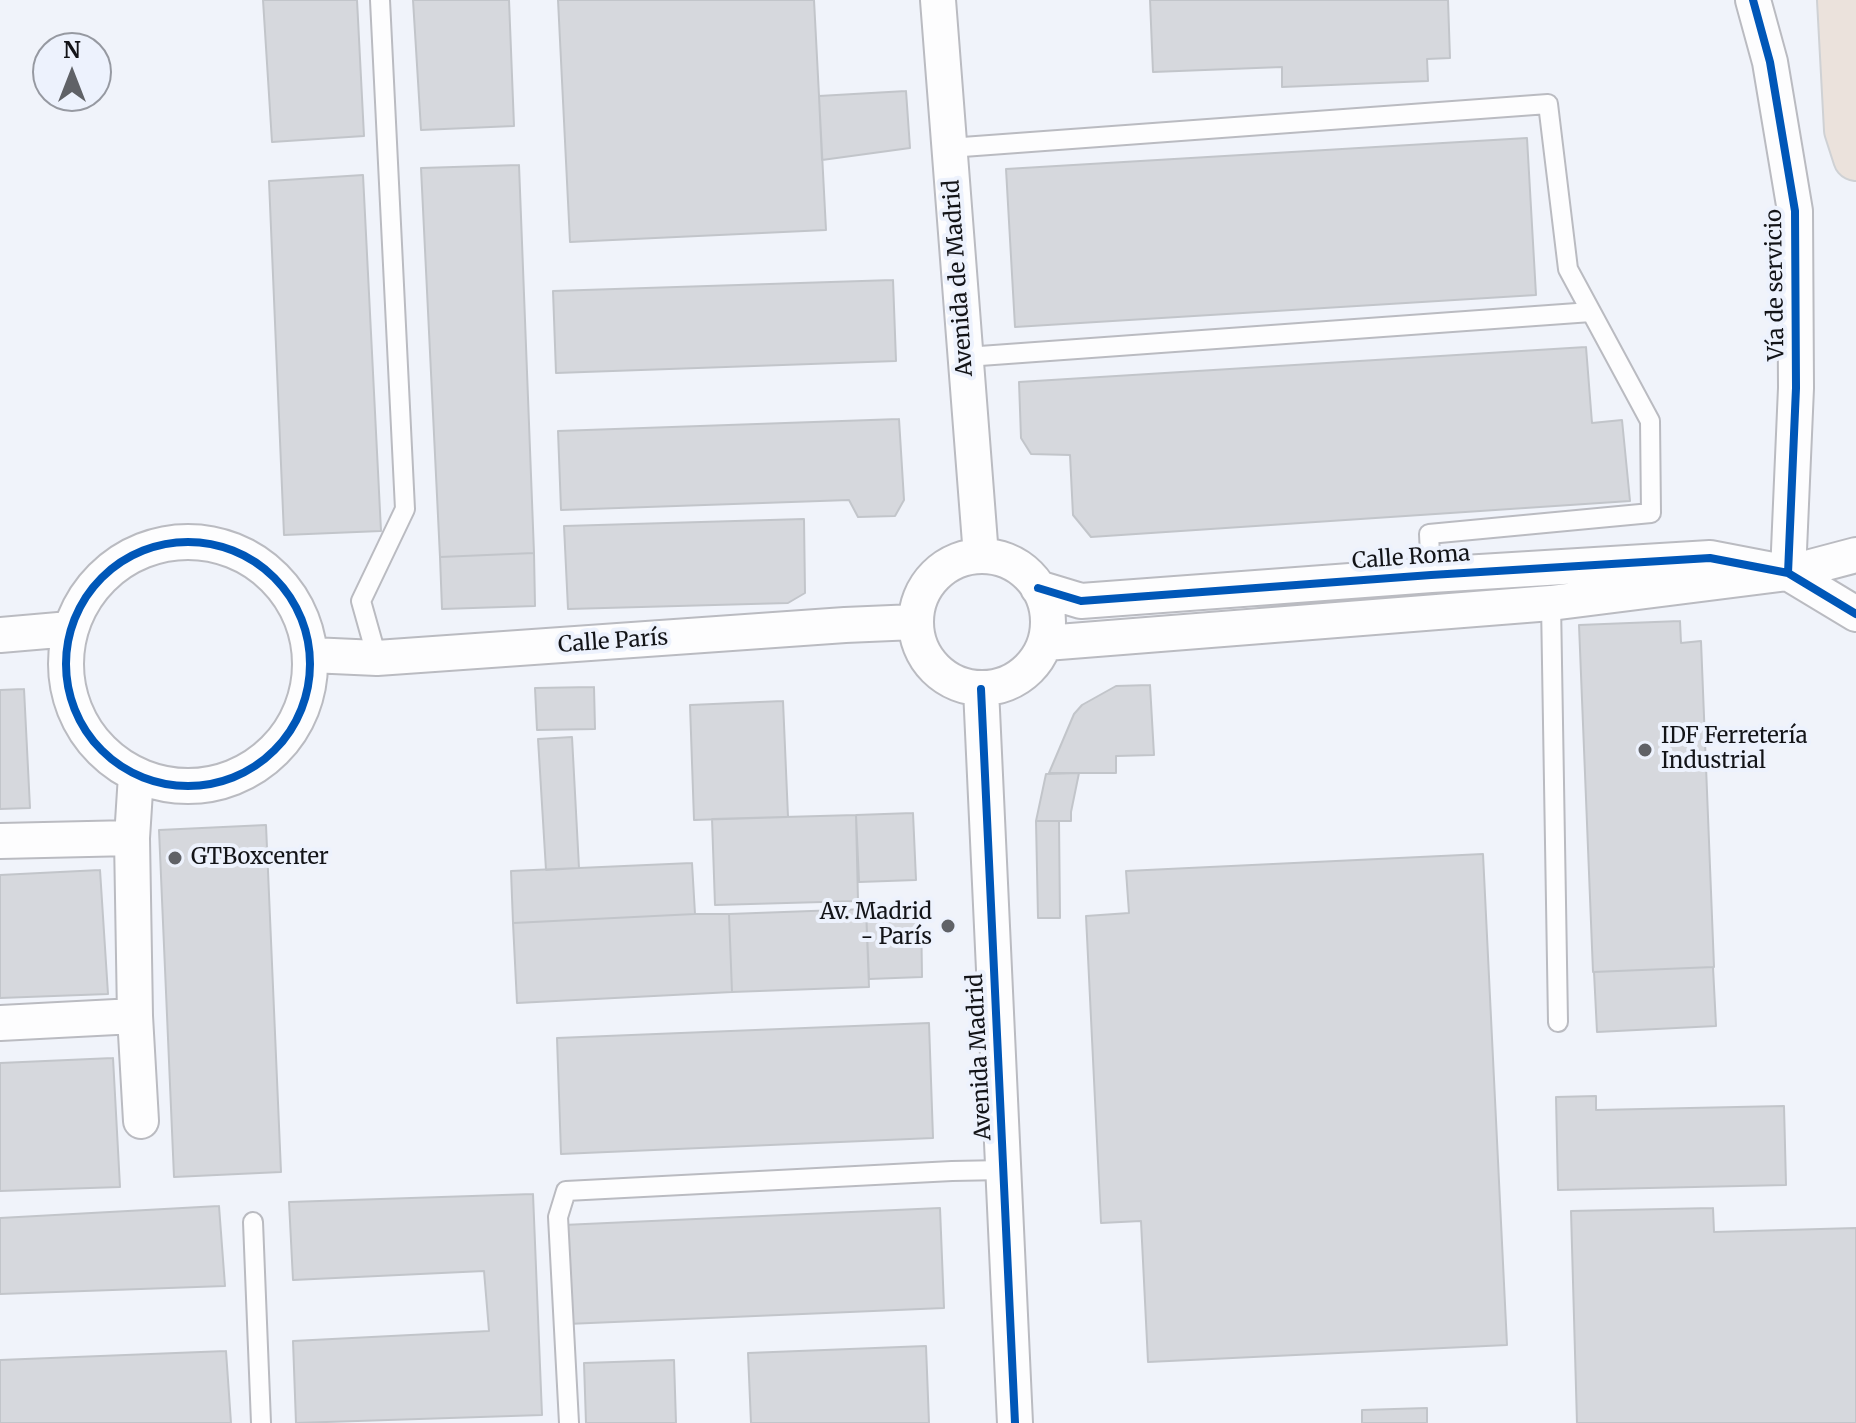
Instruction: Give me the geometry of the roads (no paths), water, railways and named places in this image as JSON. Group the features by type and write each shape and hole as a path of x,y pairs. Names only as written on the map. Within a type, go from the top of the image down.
{"highway":[{"path":"1841,0 1856,46"},
{"path":"1841,0 1847,130 1856,158"}],"street":[{"name":"Avenida de Madrid","path":"938,0 981,556"},
{"name":"Vía de servicio","path":"1753,0 1770,62 1795,211 1796,388 1788,573"},
{"path":"182,541 220,545 255,560 283,585 302,618 311,655 308,690 295,725 273,753 243,774 208,784 171,785 136,775 107,756 85,730 75,709 70,698 65,664 70,629 86,595 112,567 145,549 182,541"},
{"path":"1046,643 1551,603 1788,573 1856,555"},
{"path":"993,556 1016,564 1032,577 1038,588 1047,605 1046,643 1038,660 1021,677 1004,686 967,688 944,678 924,656 915,622 921,596 935,575 958,560 993,556"},
{"name":"Calle Roma","path":"1038,588 1081,601 1710,558 1788,573"},
{"path":"1788,573 1856,614"},
{"name":"Calle París","path":"311,655 377,658 915,622"},
{"path":"0,635 70,629"},
{"name":"Avenida Madrid","path":"981,689 1015,1423"},
{"path":"136,775 132,838 135,1016 141,1121"},
{"path":"0,841 132,838"},
{"path":"0,1023 135,1016"}],"lane":[{"path":"377,658 361,601 405,509 380,0"},
{"path":"949,148 1548,104 1568,269 1650,421 1651,513 1429,534 1431,575"},
{"path":"966,357 1591,312"},
{"path":"1551,603 1558,1022"},
{"path":"569,1423 558,1217 566,1191 1004,1170"},
{"path":"253,1222 261,1423"}],"place":[{"name":"IDF Ferretería Industrial","path":"1645,750"},
{"name":"GTBoxcenter","path":"175,858"},
{"name":"Av. Madrid - París","path":"948,926"}]}
